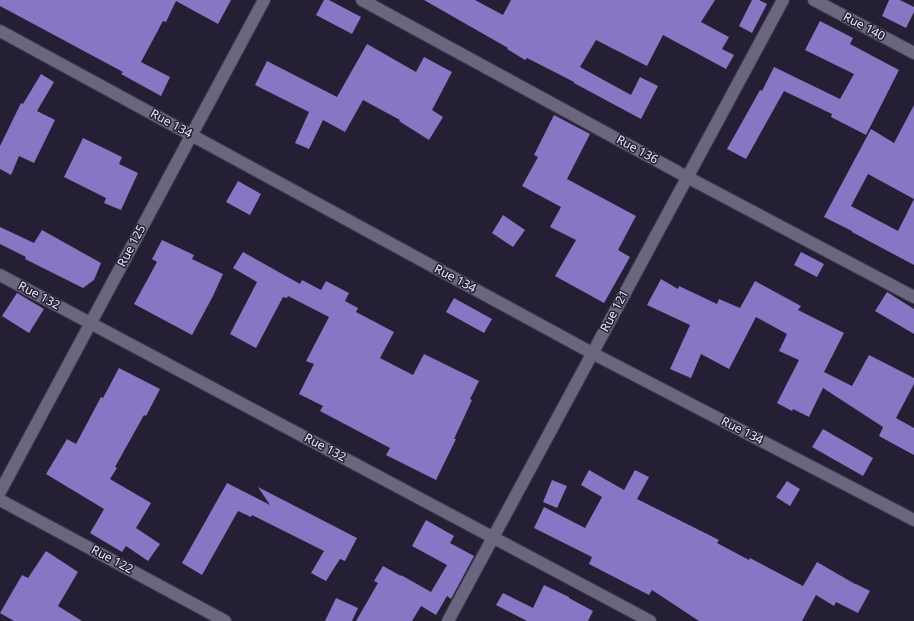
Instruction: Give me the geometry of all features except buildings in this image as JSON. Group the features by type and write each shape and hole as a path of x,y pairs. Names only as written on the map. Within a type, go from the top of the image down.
{"street":[{"name":"Rue 125","path":"0,492 264,0"},
{"name":"Rue 136","path":"362,0 687,177 914,297"},
{"name":"Rue 121","path":"448,621 783,0"},
{"name":"Rue 140","path":"814,0 914,53"},
{"name":"Rue 134","path":"0,32 592,353 914,520"},
{"name":"Rue 132","path":"0,275 650,621"},
{"name":"Rue 122","path":"0,500 224,621"}]}
